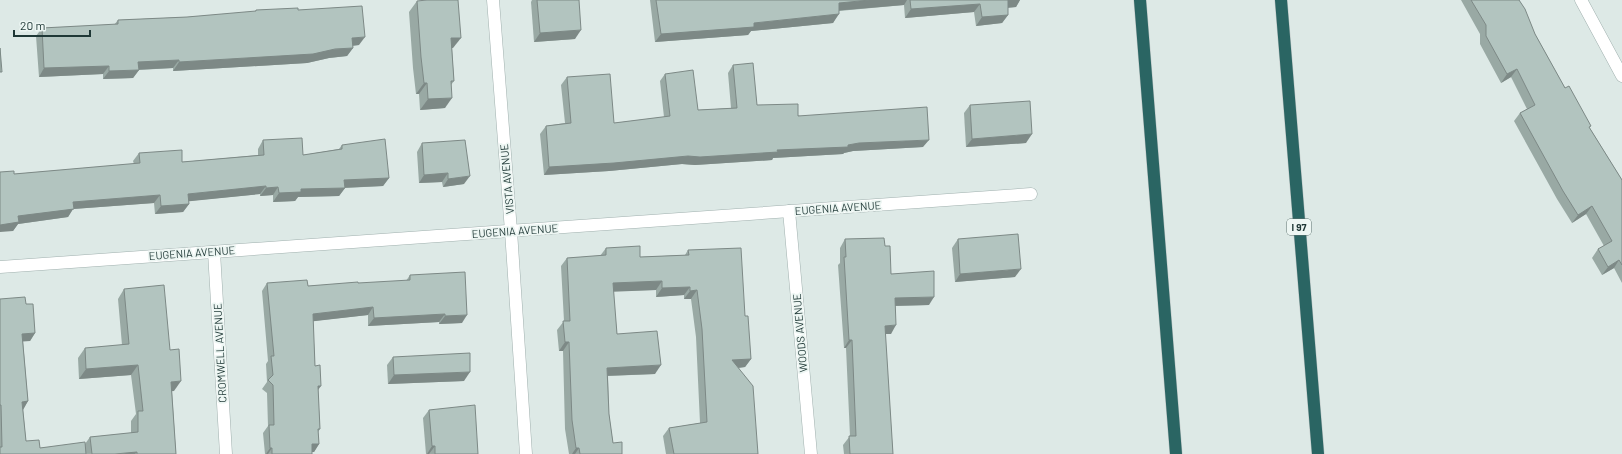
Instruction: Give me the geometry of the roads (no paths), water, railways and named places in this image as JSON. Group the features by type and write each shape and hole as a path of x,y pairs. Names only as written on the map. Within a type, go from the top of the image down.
{"highway":[{"path":"1140,0 1176,454"},
{"name":"I 97","path":"1281,0 1318,454"}],"street":[{"name":"VISTA AVENUE","path":"493,0 511,231 526,454"},
{"path":"1581,0 1622,76"},
{"name":"EUGENIA AVENUE","path":"0,267 1030,194"},
{"name":"WOODS AVENUE","path":"789,211 811,454"},
{"name":"CROMWELL AVENUE","path":"214,252 226,454"}]}
